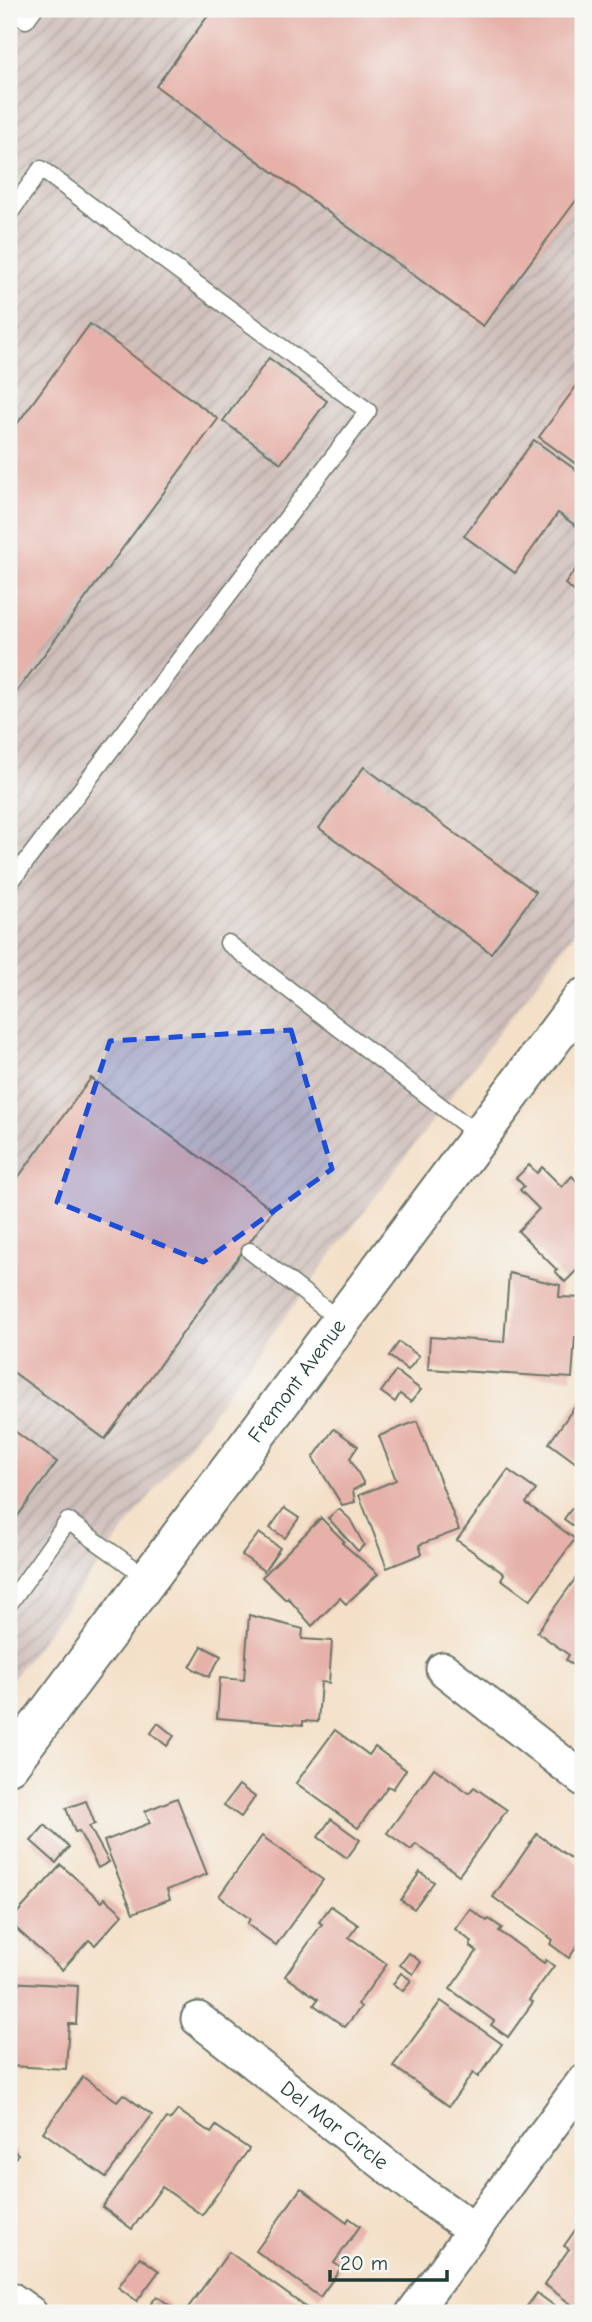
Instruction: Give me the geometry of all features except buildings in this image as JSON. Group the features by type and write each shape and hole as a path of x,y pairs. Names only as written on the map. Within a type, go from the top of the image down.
{"street":[{"name":"Fremont Avenue","path":"9,1765 583,998"},
{"path":"443,1670 583,1779"},
{"name":"Del Mar Circle","path":"198,2019 416,2189 474,2230"},
{"path":"413,2313 583,2082"},
{"path":"9,2298 30,2313"}],"lane":[{"path":"9,10 26,20 34,9"},
{"path":"9,214 14,195 41,169 368,411 9,884"},
{"path":"228,943 480,1136"},
{"path":"250,1251 342,1322"},
{"path":"10,1599 68,1521 150,1579"}],"highlighted area":[{"path":"291,1030 332,1169 203,1262 57,1202 110,1041"}],"shaded area":[{"path":"9,9 583,9 583,921 9,1683"}]}
